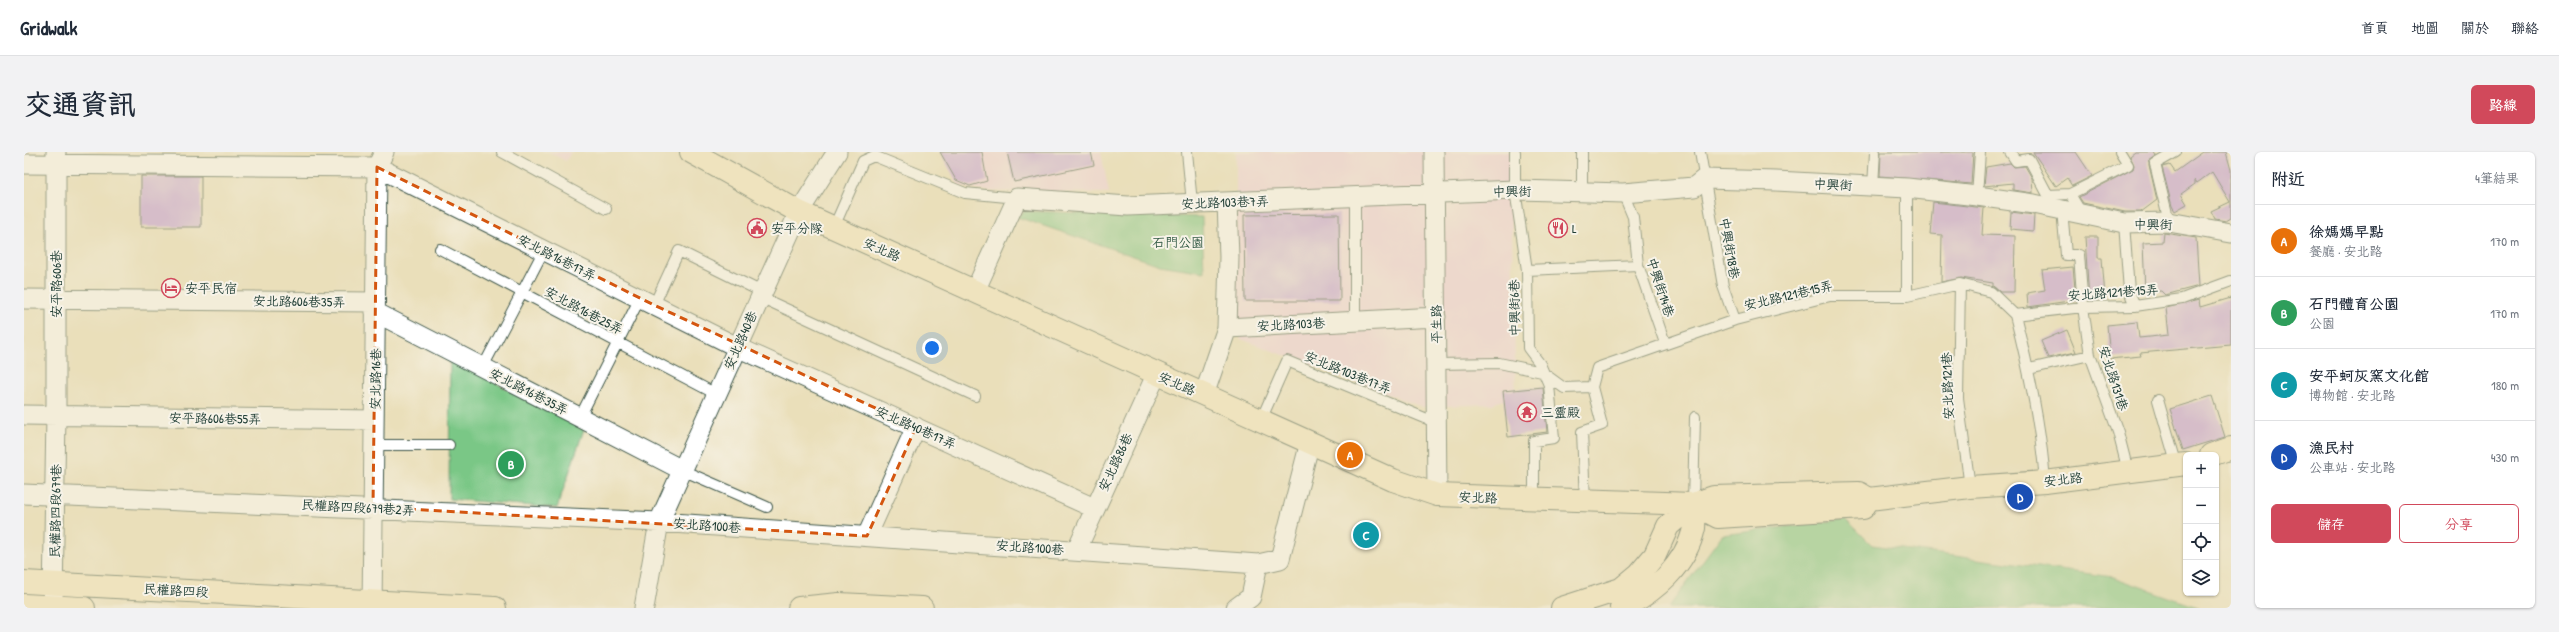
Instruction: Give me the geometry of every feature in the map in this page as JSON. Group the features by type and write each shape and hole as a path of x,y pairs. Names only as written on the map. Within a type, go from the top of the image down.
{"street":[{"name":"安北路","path":"691,152 799,212 1393,480 1437,495 1693,504 1718,517 1863,508 1869,499 1970,487 2045,482 2181,465"},
{"name":"安北路40巷","path":"644,608 660,522 682,470 799,212 837,152"},
{"name":"平生路","path":"1434,152 1437,495"},
{"path":"24,164 56,158 380,159"},
{"name":"安平路606巷","path":"56,158 56,415"},
{"name":"安北路16巷17弄","path":"380,159 544,250 737,347"},
{"name":"安北路16巷","path":"372,604 375,307 380,159"},
{"name":"中興街","path":"1434,194 1515,190 1623,193 1694,187 1704,179 1873,186 1907,188 1977,196 2066,202 2082,214 2124,224 2170,222 2231,232"},
{"name":"安北路103巷7弄","path":"1017,198 1128,206 1434,194"},
{"path":"975,291 1017,198"},
{"path":"1204,395 1227,328 1229,257 1227,202"},
{"name":"安北路606巷35弄","path":"24,299 375,307"},
{"name":"安北路16巷35弄","path":"375,307 483,367 682,470"},
{"name":"安北路103巷","path":"1227,328 1436,317"},
{"name":"安北路40巷17弄","path":"737,347 1094,508"},
{"name":"安北路86巷","path":"1076,551 1094,508 1156,373"},
{"name":"安平路606巷55弄","path":"24,416 56,415 374,420"},
{"name":"民權路四段679巷","path":"53,606 56,494 56,415"},
{"path":"867,536 916,428"},
{"name":"安北路100巷","path":"660,522 1258,564 1280,559 1310,442"},
{"path":"2219,452 2231,448"},
{"name":"民權路四段679巷2弄","path":"24,494 56,494 660,522"},
{"path":"1562,608 1621,589 1639,574 1654,555 1668,526 1693,504"},
{"path":"1621,608 1657,585 1684,558 1694,527 1693,504"},
{"path":"1236,608 1251,597 1258,564"},
{"name":"民權路四段","path":"24,582 372,604 495,608"},
{"path":"799,608 839,604 922,608"},
{"path":"24,605 84,608"}],"lane":[{"path":"502,152 606,209"},
{"path":"1187,152 1192,203"},
{"name":"中興街6巷","path":"1515,152 1515,190 1527,270 1528,348 1540,364 1542,372 1549,385 1554,438 1534,441 1534,499"},
{"path":"1582,152 1582,193"},
{"name":"中興街18巷","path":"1700,152 1723,286 1735,320"},
{"path":"1873,186 1875,152"},
{"path":"1977,196 1980,152"},
{"path":"2010,152 2016,161 2029,159 2048,195 2066,202 2128,165 2120,152"},
{"path":"2170,222 2155,164 2176,152"},
{"path":"834,227 863,161 874,156 965,193 1017,198"},
{"path":"1907,188 1907,296"},
{"name":"中興街14巷","path":"1623,193 1633,217 1638,265 1665,343"},
{"path":"1355,197 1355,321"},
{"name":"安北路131巷","path":"2066,202 2066,255 2079,255 2083,307 2090,355 2118,432 2128,471"},
{"path":"2124,224 2129,291 2135,306"},
{"name":"安北路16巷25弄","path":"440,249 716,394"},
{"path":"483,367 544,250"},
{"path":"580,417 618,342 647,302 679,251 761,295 975,396"},
{"path":"1527,270 1638,265"},
{"name":"安北路121巷15弄","path":"1592,387 1597,368 1665,343 1735,320 1830,296 1907,296 1960,284 1991,292 2015,314 2083,307 2135,306 2182,299 2231,281"},
{"name":"安北路121巷","path":"1960,284 1958,398 1970,487"},
{"path":"2015,314 2029,369 2043,453 2045,482"},
{"path":"2029,369 2090,355"},
{"name":"安北路103巷17弄","path":"1261,420 1287,362 1437,423"},
{"path":"1436,364 1499,362 1542,372 1564,388 1592,387 1602,426 1582,432 1585,501"},
{"path":"2158,400 2181,465"},
{"path":"1693,504 1695,417"},
{"path":"374,445 449,445"},
{"path":"682,470 767,507"}],"highlighted area":[{"path":"377,167 654,305 916,427 867,536 373,507"}],"shaded area":[{"path":"548,152 571,152 566,161"},
{"path":"940,152 1101,152 1109,193 981,191 959,186"},
{"path":"1236,152 1510,152 1516,396 1492,404 1422,407 1241,339 1236,322"}],"green space":[{"name":"石門公園","path":"1023,211 1202,217 1204,272 1160,265 1017,217"},
{"path":"450,359 584,429 557,508 449,499"},
{"path":"1846,519 1872,545 2113,577 2200,608 1668,608 1722,535"}],"building":[{"path":"940,152 982,152 987,181 970,186 956,180"},
{"path":"1007,152 1091,152 1094,165 1014,182"},
{"path":"1881,152 1973,152 1971,184 1880,176"},
{"path":"2033,152 2076,152 2092,176 2072,186 2067,178 2056,186"},
{"path":"2135,152 2154,152 2156,156 2149,161 2149,165 2157,200 2141,212 2125,212 2083,203 2079,197 2133,169 2134,165 2130,156"},
{"path":"2203,152 2226,152 2231,170 2231,218 2226,221 2215,219 2211,211 2230,202 2212,172 2197,183 2195,180 2195,184 2181,194 2187,204 2175,211 2172,206 2162,167 2170,165 2175,172"},
{"path":"2010,163 2014,167 2025,166 2032,178 2033,193 2013,190 2013,183 1984,186 1986,167"},
{"path":"141,176 201,176 201,227 141,227"},
{"path":"1933,202 1984,208 1982,235 2015,236 2014,292 2000,292 1993,286 1993,283 1961,278 1941,282 1942,235 1930,234"},
{"path":"2011,212 2034,215 2033,231 2010,229"},
{"path":"1339,214 1340,301 1245,301 1244,215"},
{"path":"2164,233 2196,238 2199,286 2165,295 2161,291 2145,292 2143,243 2163,242"},
{"path":"2085,237 2098,237 2098,258 2102,258 2105,297 2089,299"},
{"path":"2073,267 2076,300 2028,307 2027,293 2045,290 2042,270"},
{"path":"2231,298 2231,345 2140,353 2141,356 2110,359 2107,325 2137,322 2139,338 2169,335 2166,308 2199,300 2200,307"},
{"path":"2067,330 2076,352 2048,358 2041,341"},
{"name":"三靈殿","path":"1543,387 1547,432 1508,437 1503,391"},
{"path":"2212,396 2225,437 2183,450 2170,409"}],"place":[{"name":"安平分隊","path":"757,228"},
{"name":"L","path":"1558,228"},
{"name":"安平民宿","path":"171,288"},
{"name":"三靈殿","path":"1527,412"},
{"name":"徐媽媽早點","path":"1350,455"},
{"name":"石門體育公園","path":"511,464"},
{"name":"漁民村","path":"2020,497"},
{"name":"安平蚵灰窯文化館","path":"1366,535"}]}
